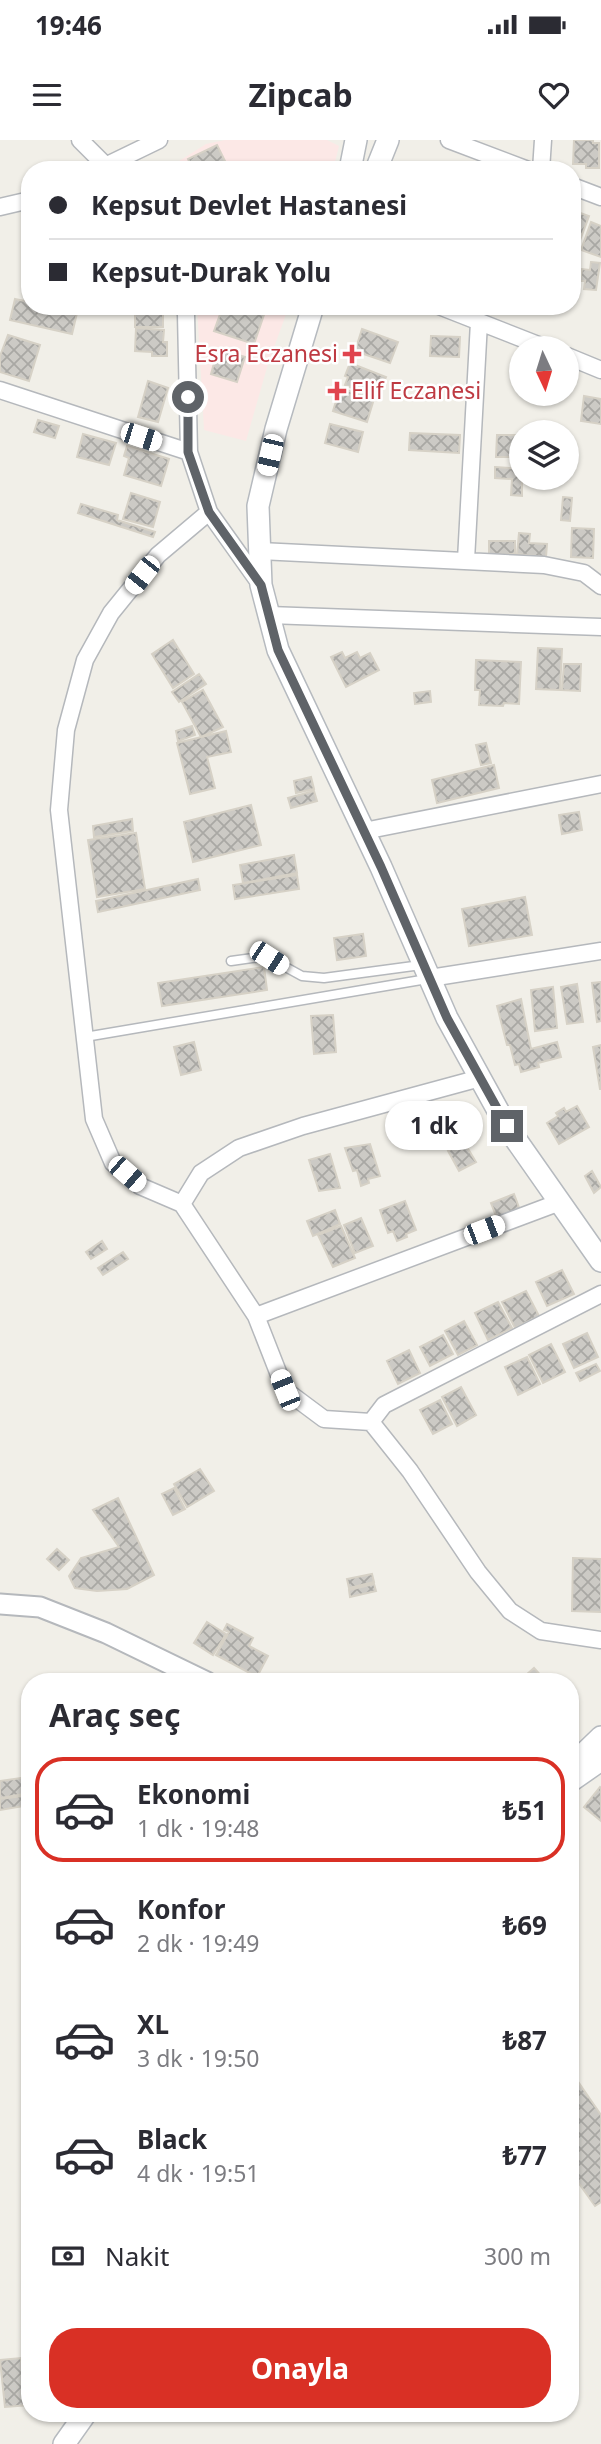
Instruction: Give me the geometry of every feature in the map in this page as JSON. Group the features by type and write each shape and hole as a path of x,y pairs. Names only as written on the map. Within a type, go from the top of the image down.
{"main road":[{"path":"352,161 356,140"},
{"path":"380,161 388,140"},
{"path":"310,315 276,429 258,506 261,585 278,650 364,831 447,1018 507,1126 601,1261"},
{"path":"276,429 320,315"},
{"path":"579,1758 601,1737"},
{"path":"579,1776 601,1760"},
{"path":"64,2444 80,2422"}],"street":[{"path":"80,140 98,161"},
{"path":"118,161 159,140"},
{"path":"449,140 504,161"},
{"path":"542,161 543,140"},
{"path":"581,189 601,197"},
{"path":"0,207 21,202"},
{"path":"186,315 188,452 209,512 261,585"},
{"path":"462,315 515,336"},
{"path":"466,560 479,322"},
{"path":"579,361 601,370"},
{"path":"0,390 188,452"},
{"path":"209,512 158,555 111,613 85,660 66,730 59,810 94,1119 113,1163 140,1186 182,1204 256,1316 285,1390 324,1419 371,1422 410,1471 478,1572 510,1611 541,1631 601,1640"},
{"path":"260,551 544,565 584,573 601,586"},
{"path":"269,615 601,628"},
{"path":"364,831 601,783"},
{"path":"427,971 601,951"},
{"path":"182,1204 201,1173 239,1148 303,1126 480,1078"},
{"path":"256,1316 560,1202"},
{"path":"371,1422 384,1405 601,1294"},
{"path":"0,1604 40,1607 106,1633 188,1673"}],"lane":[{"path":"230,961 269,958 302,976 324,978 427,971"},
{"path":"85,1037 427,971"}],"shaded area":[{"path":"225,140 327,140 339,146 335,161 179,161 206,144"},
{"path":"198,315 286,315 268,364 246,441 204,430"}],"building":[{"path":"574,140 593,140 593,143 599,143 599,168 586,168 586,164 581,164 581,161 573,161"},
{"path":"217,145 225,161 189,161 188,159"},
{"path":"581,213 589,216 581,238"},
{"path":"591,222 601,226 601,257 581,250"},
{"path":"591,262 600,263 596,290 584,289 585,281 581,281 582,269 590,270"},
{"path":"15,299 21,300 21,315 77,315 72,334 10,320"},
{"path":"135,315 163,315 163,327 135,327"},
{"path":"220,315 264,315 254,344 214,331"},
{"path":"136,328 164,330 163,342 167,342 167,356 152,356 152,352 135,351"},
{"path":"362,329 398,342 390,363 355,351"},
{"path":"8,335 40,345 29,381 0,372 0,356"},
{"path":"431,336 460,337 459,357 430,356"},
{"path":"218,349 245,357 237,382 211,374"},
{"path":"350,363 386,377 377,398 345,385"},
{"path":"148,381 168,388 158,422 138,417"},
{"path":"340,388 374,399 367,422 333,411"},
{"path":"584,396 601,399 601,424 581,421"},
{"path":"38,420 59,426 55,438 34,432"},
{"path":"330,424 363,432 358,452 325,443"},
{"path":"410,433 460,435 459,453 409,450"},
{"path":"83,434 116,443 109,465 77,457"},
{"path":"497,435 509,435 509,457 496,457"},
{"path":"127,446 169,459 161,486 124,475 129,458 124,456"},
{"path":"495,467 509,468 509,479 495,478"},
{"path":"511,490 522,490 522,496 511,495"},
{"path":"131,493 160,502 153,527 123,519"},
{"path":"563,497 572,498 570,521 561,520"},
{"path":"81,504 118,515 117,520 155,532 153,537 78,513"},
{"path":"572,528 594,529 593,558 571,557"},
{"path":"519,533 530,534 529,543 547,544 546,557 517,554"},
{"path":"489,541 515,541 515,554 489,554"},
{"path":"173,640 194,674 173,688 152,654"},
{"path":"538,648 562,649 560,690 536,689"},
{"path":"342,652 345,658 357,652 360,658 370,653 379,670 346,687 331,657"},
{"path":"476,660 521,662 519,704 479,705 480,690 475,690"},
{"path":"564,664 581,664 580,691 562,690"},
{"path":"199,674 206,684 179,702 172,692"},
{"path":"203,690 223,727 201,737 182,702"},
{"path":"430,691 431,702 415,704 414,693"},
{"path":"192,726 195,735 178,741 176,731"},
{"path":"226,731 231,752 207,757 215,788 190,794 177,743"},
{"path":"486,743 491,763 481,765 476,745"},
{"path":"494,765 499,788 437,803 432,780"},
{"path":"311,777 314,789 296,793 294,781"},
{"path":"314,791 317,801 291,808 288,798"},
{"path":"251,805 261,845 193,862 184,822"},
{"path":"579,812 582,830 562,834 559,815"},
{"path":"132,819 133,831 94,837 93,826"},
{"path":"136,833 145,889 97,897 88,840"},
{"path":"294,855 297,873 243,883 240,865"},
{"path":"297,875 299,889 235,899 233,885"},
{"path":"198,879 200,890 98,912 96,901"},
{"path":"525,897 532,935 469,946 462,909"},
{"path":"363,934 366,956 337,960 334,938"},
{"path":"264,967 267,990 162,1006 158,983"},
{"path":"601,982 601,1021 597,1022 592,983"},
{"path":"577,984 583,1022 567,1024 561,987"},
{"path":"553,987 557,1028 535,1031 531,990"},
{"path":"521,999 531,1049 557,1042 561,1057 538,1063 539,1067 521,1072 519,1064 515,1065 510,1045 507,1045 497,1006"},
{"path":"333,1015 336,1052 314,1054 311,1016"},
{"path":"194,1042 201,1070 181,1075 174,1047"},
{"path":"601,1045 601,1089 600,1089 593,1047"},
{"path":"577,1106 589,1127 559,1144 547,1123 564,1108 566,1112"},
{"path":"464,1142 476,1162 459,1171 448,1151"},
{"path":"370,1144 380,1176 368,1179 369,1183 361,1186 357,1170 353,1171 345,1148"},
{"path":"330,1154 340,1188 319,1191 309,1160"},
{"path":"592,1171 601,1187 594,1193 585,1176"},
{"path":"514,1194 521,1213 498,1221 491,1203"},
{"path":"405,1201 416,1230 397,1241 393,1231 388,1233 380,1210"},
{"path":"335,1210 340,1224 313,1236 307,1221"},
{"path":"361,1218 373,1246 355,1253 344,1225"},
{"path":"341,1226 355,1258 333,1267 318,1235"},
{"path":"102,1241 107,1249 91,1259 86,1252"},
{"path":"123,1252 128,1259 103,1275 98,1268"},
{"path":"562,1270 574,1294 547,1306 536,1282"},
{"path":"526,1291 539,1316 515,1328 502,1302"},
{"path":"498,1302 512,1328 488,1340 475,1313"},
{"path":"464,1321 477,1345 458,1355 445,1331"},
{"path":"587,1333 598,1357 574,1368 563,1344"},
{"path":"443,1335 453,1354 430,1366 420,1347"},
{"path":"551,1344 565,1372 543,1383 529,1355"},
{"path":"409,1350 420,1373 398,1384 387,1361"},
{"path":"527,1357 540,1384 518,1395 505,1367"},
{"path":"596,1364 600,1371 580,1381 576,1373"},
{"path":"461,1387 476,1415 457,1426 442,1397"},
{"path":"440,1400 452,1424 433,1434 420,1410"},
{"path":"200,1469 214,1491 187,1507 174,1484"},
{"path":"174,1488 185,1509 173,1515 162,1494"},
{"path":"118,1498 154,1575 127,1589 97,1591 75,1588 69,1576 81,1558 119,1547 93,1510"},
{"path":"57,1549 69,1560 59,1570 47,1559"},
{"path":"573,1558 601,1559 601,1612 572,1611"},
{"path":"372,1574 374,1582 349,1588 347,1579"},
{"path":"374,1584 376,1591 350,1597 349,1590"},
{"path":"207,1622 226,1634 213,1655 194,1643"},
{"path":"227,1624 253,1638 249,1646 268,1656 259,1673 250,1673 216,1655 229,1632 224,1630"},
{"path":"21,1778 21,1794 0,1798 0,1781"},
{"path":"601,1788 601,1821 584,1807"},
{"path":"21,1796 21,1806 0,1810 0,1799"},
{"path":"579,2083 601,2115 601,2202 595,2206 579,2184"},
{"path":"21,2358 21,2406 5,2407 0,2360"}],"place":[{"name":"Esra Eczanesi","path":"352,354"},
{"name":"Elif Eczanesi","path":"337,391"}],"route":[{"path":"188,397 188,452 209,512 261,585 278,650 381,867 447,1018 507,1126"}]}
